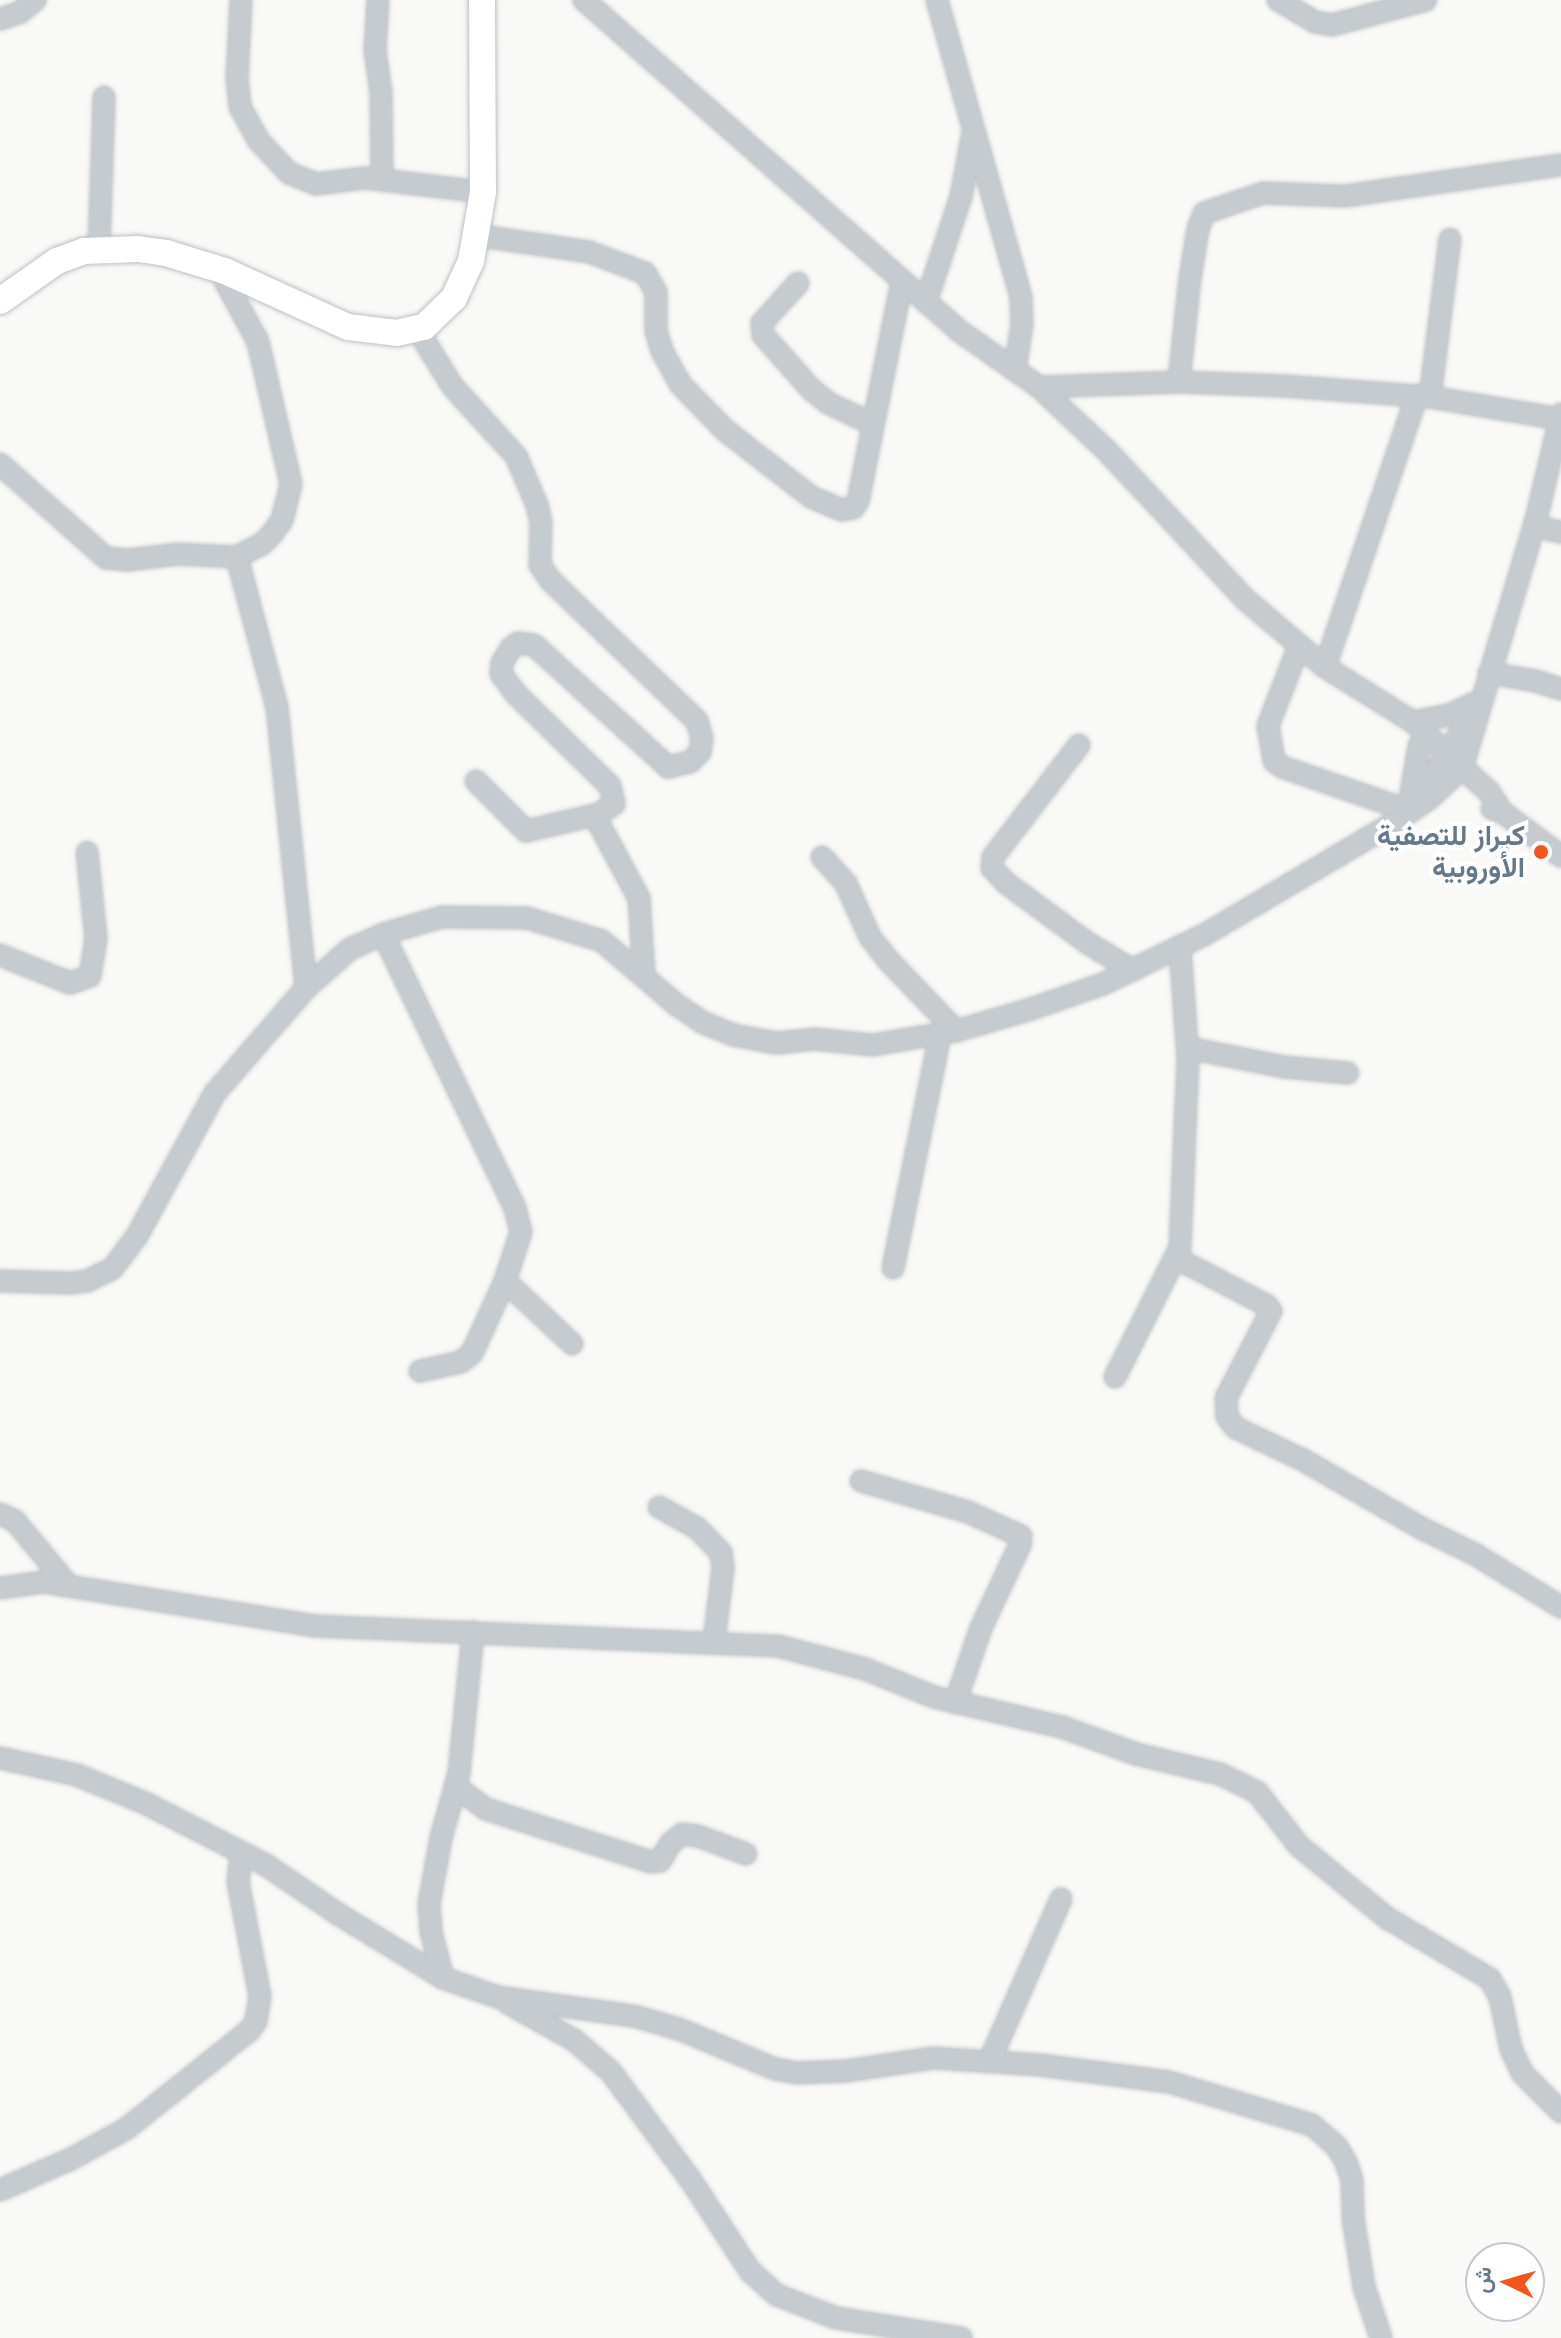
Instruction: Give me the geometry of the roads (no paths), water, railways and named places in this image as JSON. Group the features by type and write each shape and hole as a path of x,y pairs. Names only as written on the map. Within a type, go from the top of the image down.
{"main road":[{"path":"463,0 476,207"},
{"path":"7,290 57,261 99,249 166,253 348,327 376,334 417,329 434,319 454,298 471,261 476,207 482,0"},
{"path":"0,322 34,293 101,264 163,266 230,277"}],"street":[{"path":"0,19 19,13 35,0"},
{"path":"241,0 238,96 248,127 289,173 305,182 328,183 352,177 382,180 476,207 645,273 656,292 656,331 662,351 680,384 726,431 831,508 853,508 858,501 902,281"},
{"path":"378,0 375,50 381,93 382,180"},
{"path":"584,0 926,302 1039,387 1106,450 1246,600 1325,667 1387,709 1413,722 1451,766"},
{"path":"937,0 1021,297 1022,324 1015,370"},
{"path":"1278,0 1315,22 1332,25 1426,0"},
{"path":"99,249 104,97"},
{"path":"926,302 961,197 973,131"},
{"path":"1179,382 1190,278 1198,229 1204,213 1263,193 1345,196 1561,165"},
{"path":"1325,667 1424,396 1450,239"},
{"path":"0,464 106,558 128,560 178,554 237,557 262,544 273,533 287,506 291,484 258,342 230,277"},
{"path":"798,283 762,323 763,335 811,389 841,410 872,424"},
{"path":"417,329 453,387 516,456 537,505 541,522 540,565 550,580 697,721 702,738 700,752 690,762 668,767 527,642 511,648 502,663 501,674 506,683 610,786 614,804 599,814 526,831 476,781"},
{"path":"0,1281 70,1283 87,1281 112,1269 137,1236 215,1093 306,988 350,949 383,934 442,917 527,918 602,941 704,1023 757,1041 814,1039 873,1045 948,1032 1103,984 1180,948 1403,811 1451,766 1489,673 1534,526 1561,416 1424,396 1179,382 1039,387"},
{"path":"1534,526 1561,532"},
{"path":"237,557 277,707 306,988"},
{"path":"1299,646 1268,726 1274,761 1282,767 1403,811"},
{"path":"1489,673 1561,689"},
{"path":"1413,722 1449,715 1479,699"},
{"path":"1387,709 1396,724 1419,746 1496,799 1502,812 1561,856"},
{"path":"1079,745 993,857 992,868 1006,883 1089,944 1133,970"},
{"path":"1403,811 1419,746"},
{"path":"599,814 601,831 639,898 644,976"},
{"path":"0,955 70,983 90,976 96,939 87,852"},
{"path":"822,857 846,884 870,937 948,1032"},
{"path":"383,934 520,1220 521,1232 505,1281 477,1344 466,1359 420,1371"},
{"path":"1115,1377 1176,1258 1181,1240 1188,1048 1180,948"},
{"path":"893,1268 948,1032"},
{"path":"1188,1048 1284,1067 1348,1073"},
{"path":"1176,1258 1266,1305 1271,1311 1226,1398 1227,1417 1236,1428 1305,1461 1421,1528 1476,1555 1561,1607"},
{"path":"505,1281 572,1344"},
{"path":"861,1481 968,1512 1021,1536 1020,1545 981,1628 955,1703"},
{"path":"659,1507 697,1528 721,1553 723,1568 714,1641"},
{"path":"0,1514 15,1521 68,1585"},
{"path":"0,1588 43,1582 68,1585 315,1626 778,1646 813,1653 955,1703 1062,1727 1136,1754 1220,1774 1257,1792 1299,1846 1376,1908 1490,1979 1500,1997 1511,2049 1522,2073 1561,2112"},
{"path":"443,1978 431,1932 429,1904 455,1786 473,1632"},
{"path":"0,1758 77,1775 147,1804 241,1852 443,1978 498,1997 574,2040 611,2072 750,2271 777,2295 836,2318 961,2338"},
{"path":"455,1786 486,1809 651,1862 660,1861 671,1843 682,1834 698,1836 746,1854"},
{"path":"0,2190 93,2149 126,2129 250,2030 256,2021 260,1996 240,1895 241,1852"},
{"path":"990,2060 1061,1899"},
{"path":"498,1997 634,2016 679,2029 775,2069 797,2073 846,2071 933,2058 990,2060 1169,2082 1312,2125 1337,2147 1346,2162 1352,2181 1353,2218 1364,2287 1381,2338"}],"place":[{"name":"كيراز للتصفية الأوروبية","path":"1541,852"}]}
